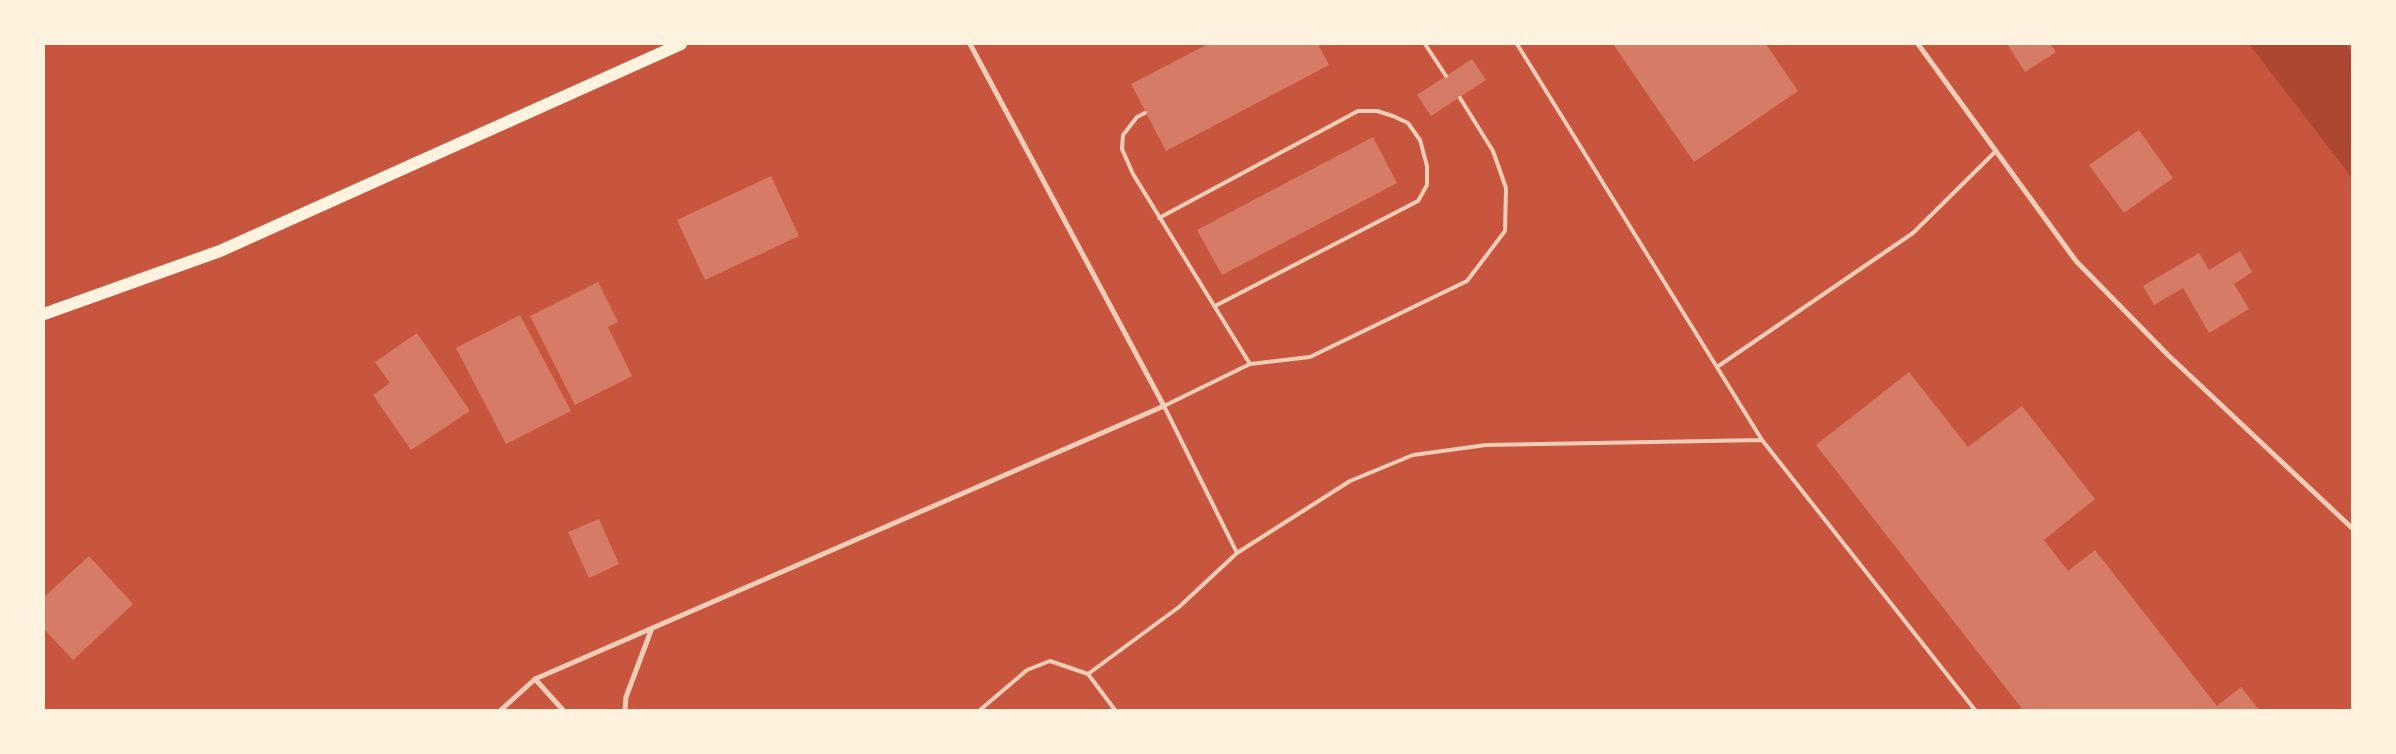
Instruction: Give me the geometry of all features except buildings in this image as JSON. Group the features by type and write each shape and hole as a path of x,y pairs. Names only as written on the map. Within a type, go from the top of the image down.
{"main road":[{"path":"44,314 220,251 681,44"}],"street":[{"path":"501,710 536,679 1164,406 970,44"},
{"path":"1918,44 2076,261 2168,355 2352,528"},
{"path":"625,710 626,697 652,628"},
{"path":"536,679 563,710"}],"lane":[{"path":"1426,44 1446,76"},
{"path":"1517,44 1762,440 1976,710"},
{"path":"1237,553 1164,406 1250,364 1310,357 1420,305 1467,280 1505,231 1506,188 1493,151 1460,98"},
{"path":"1159,218 1358,111 1377,111 1408,123 1420,140 1427,166 1427,185 1418,200 1214,306"},
{"path":"1145,113 1137,117 1123,135 1122,149 1132,174 1250,364"},
{"path":"1717,367 1913,233 1996,151"},
{"path":"1088,674 1179,607 1237,553 1350,481 1413,455 1486,444 1762,440"},
{"path":"980,710 1027,670 1050,661 1088,674 1115,710"}],"shaded area":[{"path":"2249,44 2346,44 2352,52 2352,178"}]}
